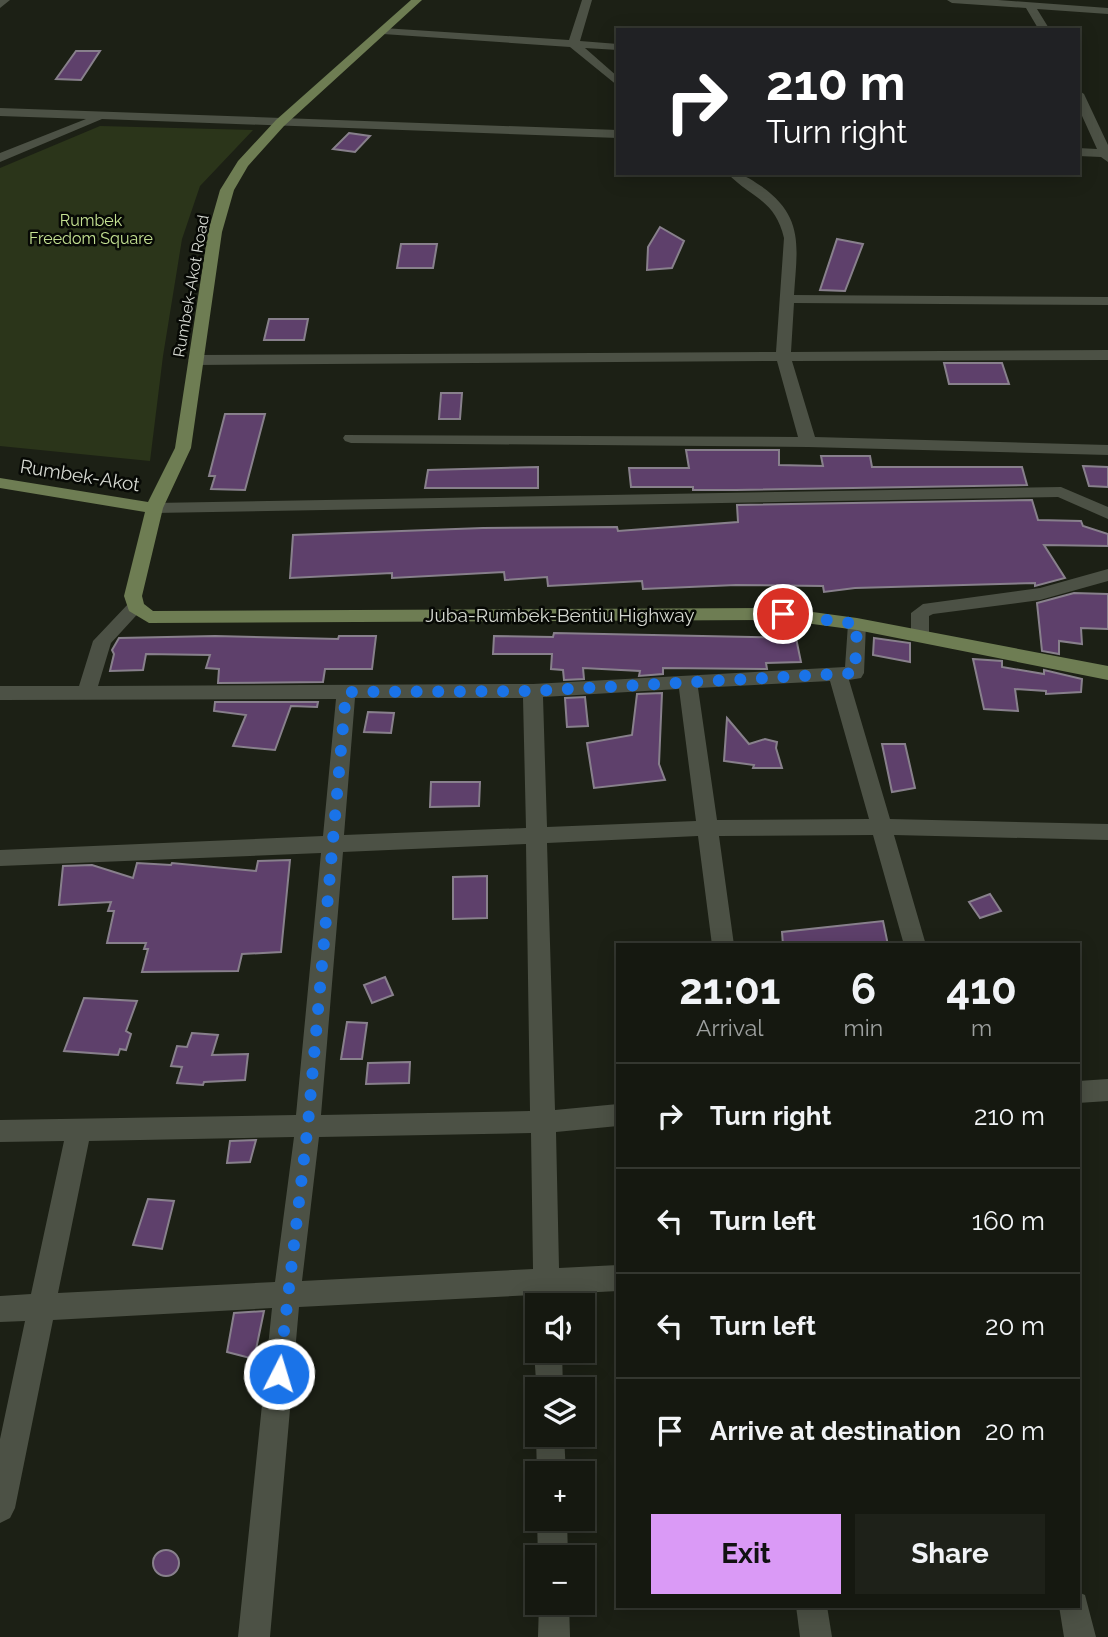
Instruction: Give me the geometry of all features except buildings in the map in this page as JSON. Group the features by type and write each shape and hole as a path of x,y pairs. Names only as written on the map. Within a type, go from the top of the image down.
{"main road":[{"name":"Rumbek-Akot Road","path":"154,508 183,449 215,232 227,190 243,164 280,123 417,0"},
{"name":"Rumbek-Akot","path":"0,483 154,508"},
{"path":"135,607 133,596 154,508"},
{"name":"Juba-Rumbek-Bentiu Highway","path":"135,607 149,617 783,614 857,624 1108,673"}],"street":[{"path":"0,5 5,0"},
{"path":"573,44 587,0"},
{"path":"952,0 1108,11"},
{"path":"1029,5 1044,28"},
{"path":"383,31 616,47"},
{"path":"573,44 616,81"},
{"path":"1080,98 1107,155"},
{"path":"0,112 616,134"},
{"path":"0,158 104,116"},
{"path":"1080,152 1107,155"},
{"path":"736,175 777,204 788,220 791,238 783,355 808,442"},
{"path":"788,299 1106,304"},
{"path":"196,360 1108,355"},
{"path":"351,438 808,442 1108,450"},
{"path":"154,508 1061,492 1108,514"},
{"path":"920,636 920,613 929,608 1040,594 1108,575"},
{"path":"86,693 102,641 135,607"},
{"path":"0,693 533,691 855,673 857,624"},
{"path":"838,674 914,943"},
{"path":"688,684 723,943"},
{"path":"533,691 547,1293"},
{"path":"254,1637 287,1295 308,1124 346,692"},
{"path":"0,858 709,828 880,827 1108,832"},
{"path":"1080,1092 1108,1090"},
{"path":"0,1131 542,1122 616,1115"},
{"path":"0,1508 79,1130"},
{"path":"551,1293 616,1278"},
{"path":"0,1309 287,1295 525,1294"},
{"path":"811,1608 816,1637"},
{"path":"1074,1608 1080,1637"},
{"path":"554,1615 554,1637"}],"green space":[{"name":"Rumbek Freedom Square","path":"100,126 253,130 200,186 182,239 163,356 150,461 0,446 0,168"}],"route":[{"path":"279,1374 308,1124 346,692 533,691 855,673 857,624 783,614"}]}
